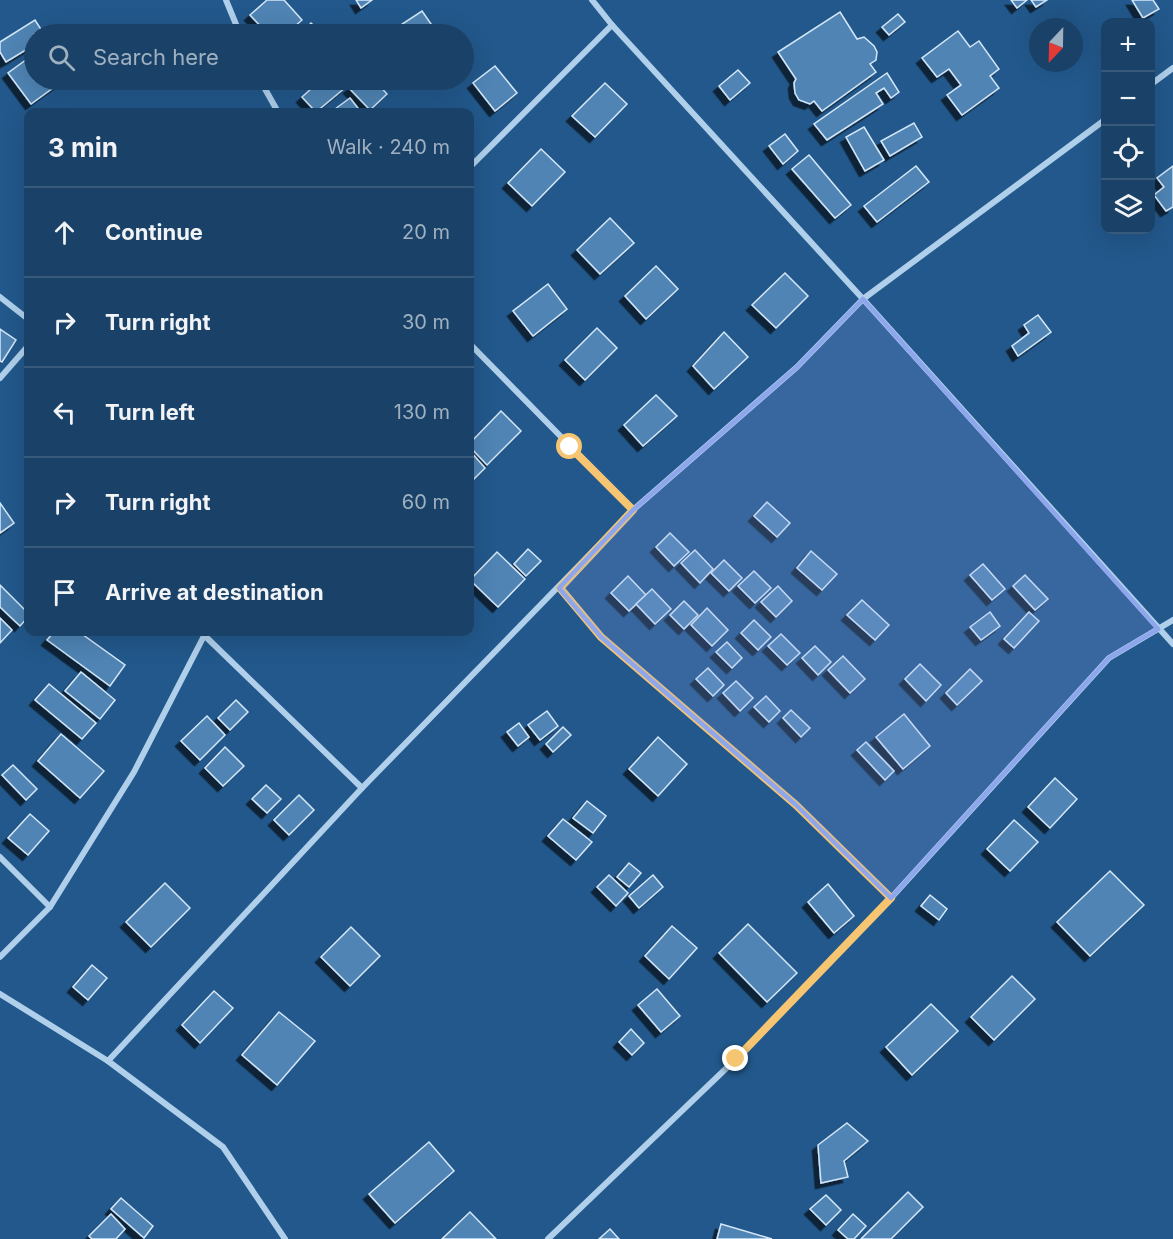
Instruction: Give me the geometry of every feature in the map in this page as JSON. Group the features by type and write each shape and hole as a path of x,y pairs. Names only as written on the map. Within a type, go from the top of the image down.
{"street":[{"path":"226,0 236,24"},
{"path":"592,0 612,25 863,299 1173,644"},
{"path":"474,162 612,25"},
{"path":"1155,81 1173,68"},
{"path":"266,90 277,108"},
{"path":"108,1061 362,788 560,588 633,510 797,367 863,299 1101,123"},
{"path":"0,297 24,316"},
{"path":"474,348 633,510"},
{"path":"0,378 24,351"},
{"path":"560,588 601,637 796,805 891,898"},
{"path":"548,1239 736,1059 891,898 1109,658 1173,620"},
{"path":"0,957 50,908 134,772 203,636"},
{"path":"208,636 362,788"},
{"path":"0,857 50,908"},
{"path":"0,994 108,1061 223,1147 285,1239"}],"highlighted area":[{"path":"863,299 1158,629 1109,658 891,898 796,805 601,637 559,588 633,510 797,367"}],"building":[{"path":"267,0 284,0 302,20 297,24 259,24 250,15"},
{"path":"356,0 372,0 361,8"},
{"path":"1011,0 1027,0 1017,8"},
{"path":"1031,0 1047,0 1036,7"},
{"path":"1132,0 1153,0 1159,9 1143,18"},
{"path":"422,11 431,24 402,24"},
{"path":"840,12 857,39 864,37 874,46 877,52 876,60 870,64 876,72 822,111 814,101 810,104 799,100 795,93 796,79 778,52"},
{"path":"898,14 905,22 889,35 882,27"},
{"path":"24,27 24,51 6,62 0,52 0,42"},
{"path":"958,31 970,47 979,41 999,69 990,76 999,88 962,115 947,95 961,85 949,69 937,77 922,58"},
{"path":"24,61 24,90 50,90 31,104 8,73"},
{"path":"495,66 517,93 495,111 474,82"},
{"path":"738,70 750,83 730,100 719,86"},
{"path":"887,73 899,92 891,98 884,88 876,93 883,104 827,140 814,124"},
{"path":"605,83 627,104 595,137 572,116"},
{"path":"310,90 342,90 321,108 312,108 302,97"},
{"path":"351,90 383,90 387,94 372,108 368,108"},
{"path":"350,98 358,108 336,108"},
{"path":"914,123 922,137 890,156 881,141"},
{"path":"864,127 884,160 865,171 846,137"},
{"path":"785,134 798,151 783,164 769,146"},
{"path":"541,149 565,172 532,206 508,183"},
{"path":"809,155 851,205 835,218 792,169"},
{"path":"916,166 929,182 877,222 864,206"},
{"path":"1173,166 1173,207 1166,211 1155,196 1164,187 1157,178"},
{"path":"610,218 634,243 600,274 577,250"},
{"path":"656,266 678,289 646,319 625,296"},
{"path":"785,273 808,296 776,328 752,305"},
{"path":"548,284 567,309 533,336 513,311"},
{"path":"1038,315 1051,332 1018,356 1012,346 1029,333 1024,325"},
{"path":"597,328 617,348 585,380 565,360"},
{"path":"0,329 16,340 2,362 0,361"},
{"path":"724,332 748,357 714,389 693,366"},
{"path":"656,395 677,416 643,446 624,425"},
{"path":"501,411 521,431 487,465 474,451 474,439"},
{"path":"474,456 485,468 474,479"},
{"path":"767,502 790,523 777,537 754,516"},
{"path":"0,503 14,523 0,533"},
{"path":"670,533 689,552 674,566 656,547"},
{"path":"528,549 541,561 526,576 514,564"},
{"path":"695,550 713,569 700,583 681,563"},
{"path":"811,551 837,574 822,590 797,568"},
{"path":"497,552 525,579 498,607 474,584 474,576"},
{"path":"724,560 742,578 729,591 711,573"},
{"path":"983,564 1005,589 992,600 970,575"},
{"path":"754,571 771,588 755,603 738,586"},
{"path":"1025,575 1048,599 1035,610 1013,586"},
{"path":"628,576 646,595 629,611 611,593"},
{"path":"0,585 24,609 24,622 20,626 0,607"},
{"path":"778,586 792,601 776,617 761,602"},
{"path":"652,589 671,609 655,624 636,604"},
{"path":"862,600 889,625 875,640 847,615"},
{"path":"684,601 698,615 684,629 670,615"},
{"path":"707,608 728,630 712,646 691,625"},
{"path":"990,612 1000,626 981,640 970,627"},
{"path":"1029,612 1039,621 1014,648 1004,639"},
{"path":"0,618 12,630 0,643"},
{"path":"754,620 771,637 758,650 741,633"},
{"path":"781,634 800,653 787,665 768,646"},
{"path":"50,636 85,636 125,665 110,686 47,640"},
{"path":"727,642 742,658 732,668 716,652"},
{"path":"815,646 831,662 818,675 802,658"},
{"path":"843,656 865,679 850,693 828,670"},
{"path":"920,664 941,685 926,701 905,679"},
{"path":"708,668 724,685 713,696 696,679"},
{"path":"970,669 982,681 957,705 946,693"},
{"path":"81,672 115,700 100,719 65,691"},
{"path":"736,681 753,698 740,711 723,693"},
{"path":"49,684 96,723 82,739 35,700"},
{"path":"766,696 780,711 769,722 754,707"},
{"path":"236,700 248,712 230,730 218,718"},
{"path":"791,710 810,728 801,737 783,718"},
{"path":"547,711 558,726 540,740 528,725"},
{"path":"904,714 930,746 903,769 876,737"},
{"path":"207,716 225,735 200,760 181,741"},
{"path":"519,723 529,737 518,746 507,732"},
{"path":"563,727 571,735 553,752 546,744"},
{"path":"61,734 104,771 80,798 38,761"},
{"path":"658,737 687,764 658,796 629,769"},
{"path":"866,742 894,771 885,780 857,750"},
{"path":"225,747 244,766 223,786 205,768"},
{"path":"13,765 37,789 26,800 2,775"},
{"path":"1055,778 1077,799 1050,828 1028,807"},
{"path":"266,785 281,799 267,813 252,799"},
{"path":"299,795 314,810 289,835 274,820"},
{"path":"587,801 606,816 593,833 573,818"},
{"path":"30,814 49,831 28,855 8,838"},
{"path":"563,819 592,842 576,860 548,836"},
{"path":"1014,820 1038,842 1010,871 987,849"},
{"path":"629,863 641,873 629,887 617,877"},
{"path":"1110,871 1144,905 1090,956 1057,922"},
{"path":"609,875 628,893 616,906 597,887"},
{"path":"653,875 663,887 639,908 629,896"},
{"path":"165,883 190,908 151,947 126,922"},
{"path":"828,884 854,916 834,933 808,902"},
{"path":"930,895 947,909 939,920 921,906"},
{"path":"748,924 797,973 767,1002 719,953"},
{"path":"672,926 697,948 669,979 645,956"},
{"path":"351,927 380,956 350,986 321,957"},
{"path":"92,965 107,978 88,1000 73,987"},
{"path":"1012,976 1035,999 994,1040 971,1017"},
{"path":"657,989 680,1016 661,1032 638,1005"},
{"path":"214,991 233,1008 200,1043 182,1025"},
{"path":"931,1004 958,1031 912,1075 886,1047"},
{"path":"279,1012 315,1041 277,1085 242,1055"},
{"path":"631,1029 644,1043 632,1055 619,1042"},
{"path":"847,1123 868,1141 844,1161 848,1177 821,1183 818,1145"},
{"path":"429,1142 454,1171 395,1223 369,1194"},
{"path":"908,1192 923,1207 891,1239 861,1239"},
{"path":"826,1195 841,1210 826,1225 810,1209"},
{"path":"121,1198 153,1226 144,1238 111,1209"},
{"path":"470,1212 496,1239 442,1239"},
{"path":"111,1214 125,1229 116,1239 92,1239 89,1236"},
{"path":"853,1214 866,1226 854,1239 848,1239 838,1230"},
{"path":"721,1224 772,1239 717,1239"},
{"path":"610,1229 619,1239 599,1239"}],"route":[{"path":"570,447 633,510 560,588 601,637 796,805 891,898 736,1059"}]}
